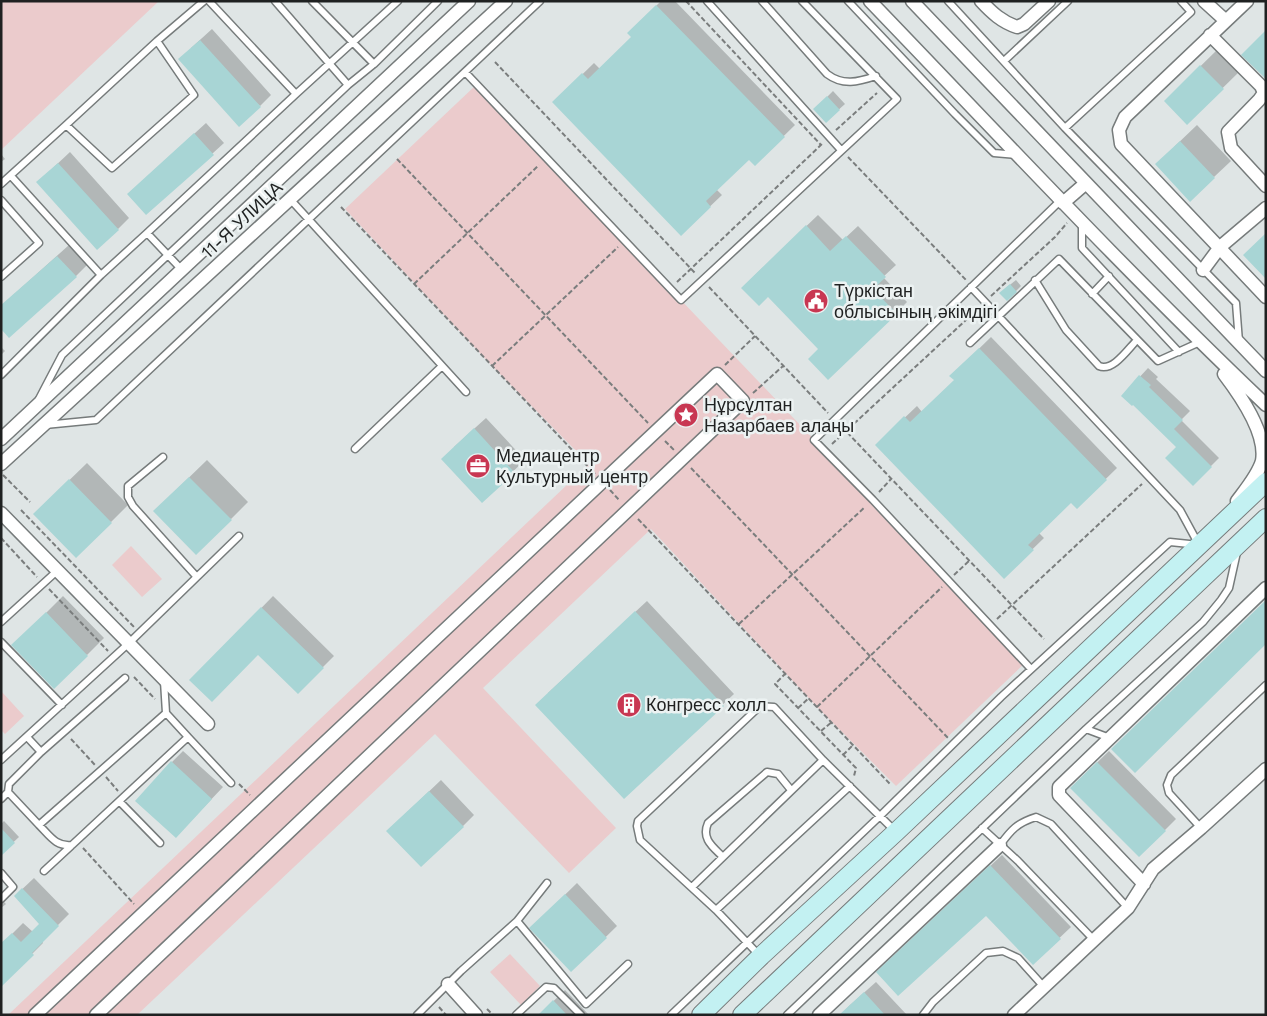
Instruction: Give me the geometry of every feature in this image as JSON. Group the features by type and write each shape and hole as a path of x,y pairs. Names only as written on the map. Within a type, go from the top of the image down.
{"street":[{"name":"11-Я УЛИЦА","path":"1,440 469,1"},
{"name":"11-Я УЛИЦА","path":"1,464 506,1"},
{"path":"870,1 1078,218 1200,342 1266,405"},
{"path":"912,1 1266,371"},
{"path":"982,1 994,15 1008,24 1017,27 1024,24 1049,1"},
{"path":"1204,1 1226,21"},
{"path":"1247,1 1210,34 1126,117 1119,130 1121,144 1266,297"},
{"path":"1210,34 1265,92 1228,132 1232,148 1266,186"},
{"path":"1062,201 1086,183"},
{"path":"1203,270 1220,248 1266,208"},
{"path":"1199,545 1237,501 1251,482 1262,460 1261,435 1254,418 1235,388 1200,342"},
{"path":"35,1015 717,374 743,401 96,1015"},
{"path":"701,1015 761,956 896,832 1266,482"},
{"path":"1,513 208,724"},
{"path":"742,1015 1252,534 1266,518"},
{"path":"1144,884 1059,795 1059,787 1266,588"},
{"path":"1014,1015 1128,908 1154,869 1266,769"},
{"path":"819,1015 1000,846"},
{"path":"448,984 476,1015"}],"lane":[{"path":"1,184 157,41 204,1"},
{"path":"209,1 296,94"},
{"path":"275,1 348,85"},
{"path":"312,1 374,64"},
{"path":"1,375 101,275 398,1"},
{"path":"33,410 62,355 348,85 374,64 438,1"},
{"path":"44,425 96,420 540,1"},
{"path":"707,1 841,150"},
{"path":"762,1 827,74 834,79 847,83 876,76"},
{"path":"464,72 681,300 897,99 802,1"},
{"path":"848,1 994,153 1019,156"},
{"path":"948,1 1065,128 1236,303 1239,343"},
{"path":"1004,61 1068,1"},
{"path":"1065,128 1191,12 1181,1"},
{"path":"66,126 112,168 194,95 157,41"},
{"path":"11,176 101,275"},
{"path":"290,199 466,392"},
{"path":"1,200 39,243 1,277"},
{"path":"1031,669 949,580 814,440 1062,201"},
{"path":"1078,218 1082,248 1179,352"},
{"path":"147,233 182,270"},
{"path":"970,343 1059,259 1158,361 1200,342"},
{"path":"1092,294 1109,276"},
{"path":"1035,280 1066,330 1099,366 1103,368 1112,366 1137,340"},
{"path":"972,287 1180,510 1199,545"},
{"path":"355,449 442,366"},
{"path":"163,457 128,486 128,497 133,506 196,576"},
{"path":"787,1015 1086,729 1203,622 1228,588 1252,534"},
{"path":"1,760 128,644 239,536"},
{"path":"672,1015 747,941 880,816 980,717 1170,542 1199,545"},
{"path":"1,622 57,571"},
{"path":"1,642 62,705"},
{"path":"1,799 8,792 9,784 41,752 125,678"},
{"path":"164,680 166,713 231,783"},
{"path":"1201,828 1169,793 1167,785 1170,775 1266,685"},
{"path":"761,956 716,910 640,840 637,826 638,821 760,706 774,706 823,760 896,832"},
{"path":"39,825 166,713"},
{"path":"1086,729 1110,738"},
{"path":"27,737 41,752"},
{"path":"44,871 188,737"},
{"path":"692,887 823,760"},
{"path":"723,857 707,840 708,823 767,772 778,774 791,790"},
{"path":"716,910 850,786"},
{"path":"8,792 56,842 63,846 74,843"},
{"path":"120,802 160,843"},
{"path":"1000,846 1009,833 1021,822 1036,817 1051,824 1128,908"},
{"path":"982,828 1018,861 1094,940"},
{"path":"1,873 13,887 1,899"},
{"path":"417,1015 517,921 547,883"},
{"path":"517,921 586,1004 628,964"},
{"path":"923,1015 939,996 986,953 1003,951 1018,958 1044,987"},
{"path":"516,1015 546,987 554,988 581,1015"}],"path":[{"path":"686,1 821,144"},
{"path":"495,62 1044,639"},
{"path":"670,289 884,85"},
{"path":"841,150 972,287"},
{"path":"414,284 546,158"},
{"path":"342,207 890,784"},
{"path":"825,451 1055,237 1078,218"},
{"path":"492,366 625,241"},
{"path":"717,374 756,336"},
{"path":"743,401 784,366"},
{"path":"1,473 30,502"},
{"path":"990,626 1149,477"},
{"path":"739,624 873,500 891,478"},
{"path":"21,510 139,633"},
{"path":"817,707 970,561"},
{"path":"786,673 775,684 856,768 850,786"},
{"path":"798,708 809,698"},
{"path":"820,731 832,722"},
{"path":"843,755 853,745"},
{"path":"74,843 143,913"}],"shaded area":[{"path":"1,1 159,1 1,150"},
{"path":"476,85 1026,662 896,786 817,707 651,529 483,688 616,828 569,873 435,734 137,1015 8,1015 589,464 492,366 345,209"},
{"path":"131,546 162,579 142,597 112,565"},
{"path":"1,691 24,716 5,734 1,730"},
{"path":"510,954 540,986 521,1005 490,972"}],"building":[{"path":"656,5 785,137 755,166 749,160 706,201 711,207 681,236 552,102 582,73 588,79 631,37 627,33"},
{"path":"1266,30 1266,79 1241,55"},
{"path":"200,40 261,107 239,127 178,59"},
{"path":"1200,65 1224,89 1187,125 1164,101"},
{"path":"827,96 840,110 826,123 813,109"},
{"path":"194,133 214,155 146,215 127,194"},
{"path":"1180,141 1215,178 1190,202 1155,164"},
{"path":"58,163 119,230 97,250 36,182"},
{"name":"Түркістан облысының әкімдігі","path":"806,225 830,251 846,236 886,277 873,289 897,314 828,380 808,359 818,349 768,297 759,306 741,288"},
{"path":"1266,233 1266,279 1243,255"},
{"path":"57,256 77,277 9,338 1,329 1,305"},
{"path":"1010,284 1017,292 1007,301 999,293"},
{"path":"979,348 1107,480 1077,509 1071,503 1028,545 1034,550 1004,579 875,445 904,416 910,422 954,380 949,376"},
{"path":"1139,375 1151,385 1149,387 1183,420 1174,429 1212,467 1193,486 1165,458 1176,447 1133,405 1121,396"},
{"name":"Медиацентр Культурный центр","path":"474,428 515,473 482,503 441,459"},
{"path":"189,477 232,520 196,555 153,511"},
{"path":"69,479 112,523 76,558 33,514"},
{"path":"1266,600 1266,644 1135,773 1111,749"},
{"path":"261,607 324,668 298,694 258,655 212,702 189,680"},
{"name":"Конгресс холл","path":"635,611 724,706 624,799 535,705"},
{"path":"46,612 88,656 54,689 11,645"},
{"path":"171,761 212,799 176,838 135,801"},
{"path":"1097,762 1166,831 1139,857 1070,788"},
{"path":"429,791 464,827 421,867 386,831"},
{"path":"1,828 15,843 1,856"},
{"path":"990,865 1061,939 1033,965 986,916 898,996 876,972"},
{"path":"22,888 59,926 32,953 34,955 1,987 1,943 12,933 21,942 39,924 14,896"},
{"path":"565,894 607,938 571,972 529,928"},
{"path":"864,992 885,1015 839,1015"},
{"path":"553,1000 567,1015 538,1015"}],"place":[{"name":"Түркістан облысының әкімдігі","path":"816,301"},
{"name":"Нұрсұлтан Назарбаев алаңы","path":"686,415"},
{"name":"Медиацентр Культурный центр","path":"478,466"},
{"name":"Конгресс холл","path":"629,705"}]}
